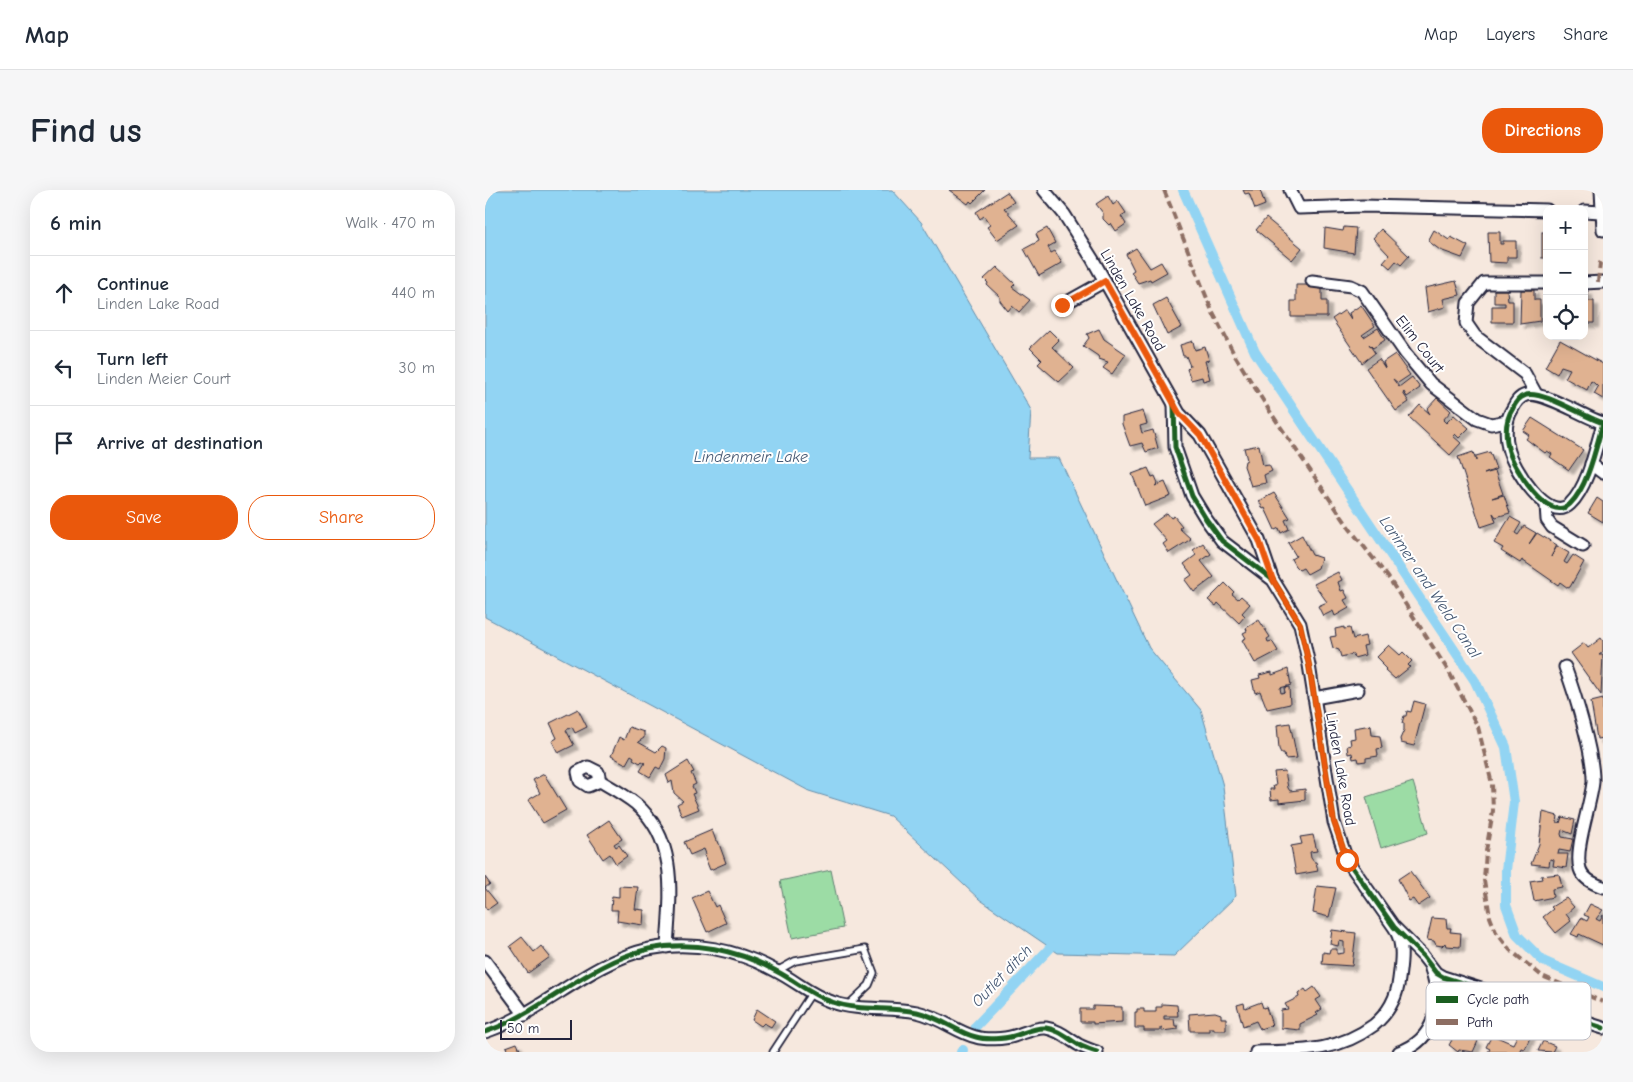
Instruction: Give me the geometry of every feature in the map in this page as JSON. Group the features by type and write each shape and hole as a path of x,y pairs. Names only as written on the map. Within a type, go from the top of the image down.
{"street":[{"name":"Linden Lake Road","path":"1044,190 1064,214 1105,281 1174,404 1205,443 1259,540 1273,580 1300,624 1309,665 1334,822 1347,860 1394,927 1429,965 1443,977 1459,982"},
{"path":"1290,190 1299,208 1363,206 1543,210"},
{"path":"1601,190 1603,230"},
{"path":"1588,211 1601,212"},
{"name":"Elim Court","path":"1312,280 1351,286 1362,291 1406,354 1431,384 1477,419 1491,424 1507,421"},
{"path":"1062,305 1105,281"},
{"path":"1588,282 1603,282"},
{"path":"1536,394 1525,374 1475,336 1466,323 1468,303 1484,283 1543,283"},
{"path":"1536,394 1540,394 1582,416 1603,423 1591,464 1579,494 1569,506 1559,509 1546,505 1541,501 1508,450 1507,421 1516,401 1525,395 1536,394"},
{"name":"Linden Lake Road","path":"1174,404 1175,446 1192,496 1222,541 1273,580"},
{"path":"1591,464 1603,473"},
{"path":"1546,505 1547,520 1552,527 1583,546"},
{"path":"1565,667 1575,694 1591,765 1598,785 1579,856 1580,869 1586,878 1603,887"},
{"path":"1314,698 1358,690"},
{"path":"600,781 635,804 651,820 662,840 669,862 671,885 667,947"},
{"path":"1332,1050 1360,1038 1384,1016 1392,1004 1399,982 1401,956 1401,943 1394,927"},
{"path":"485,1032 525,1015 613,960 649,949 667,947 715,948 743,955 777,971 811,994 847,1006 917,1012 939,1018 976,1037 1012,1037 1031,1030 1045,1028 1059,1031 1079,1046 1097,1052"},
{"path":"485,961 525,1015"},
{"path":"1429,965 1436,982"},
{"name":"Linden Lake Road","path":"1591,1024 1603,1028"},
{"path":"1399,1052 1417,1042 1426,1031"},
{"path":"1256,1052 1332,1050 1354,1052"}],"lane":[{"path":"777,971 795,961 865,950 874,973 869,985 847,1006"},
{"path":"773,1052 811,994"}],"green space":[{"path":"1413,782 1428,833 1381,848 1366,797"},
{"path":"831,870 843,928 792,938 780,881"}],"water":[{"name":"Lindenmeir Lake","path":"485,190 892,190 921,222 1031,410 1028,458 1059,458 1149,648 1201,710 1223,786 1236,896 1174,956 1058,953 979,899 890,816 809,791 485,617"}],"building":[{"path":"949,190 985,190 972,203 970,201 968,204"},
{"path":"1243,190 1260,190 1265,205 1255,209 1249,193 1245,194"},
{"path":"1007,192 1014,202 1004,208 1019,225 997,240 987,227 990,225 984,216 980,219 976,212"},
{"path":"1108,196 1113,205 1118,201 1126,213 1121,216 1126,224 1116,231 1111,223 1109,225 1103,219 1103,213 1096,204"},
{"path":"1266,218 1302,248 1292,260 1256,230"},
{"path":"1344,227 1356,228 1354,253 1324,248 1325,228 1343,231"},
{"path":"1047,228 1055,243 1048,247 1051,253 1055,251 1062,263 1039,276 1024,249 1039,241 1036,234"},
{"path":"1381,229 1409,256 1401,265 1396,261 1390,268 1383,262 1389,255 1373,238"},
{"path":"1434,230 1449,240 1451,237 1468,246 1462,258 1440,250 1428,241"},
{"path":"1488,232 1500,232 1500,244 1503,244 1503,241 1516,241 1516,257 1507,257 1507,263 1489,262"},
{"path":"1542,232 1543,232 1543,258"},
{"path":"1136,248 1150,268 1161,262 1167,272 1151,281 1150,279 1138,283 1131,272 1134,270 1126,254"},
{"path":"997,267 1015,284 1012,287 1030,300 1019,312 1012,306 1008,311 1000,301 1000,297 987,285 988,283 984,279"},
{"path":"1456,281 1460,295 1443,299 1445,307 1428,312 1425,288"},
{"path":"1296,285 1322,285 1322,301 1327,301 1327,317 1291,317 1291,301 1296,301"},
{"path":"1494,290 1507,290 1508,301 1513,301 1513,322 1492,322 1492,306 1505,306 1505,303 1494,303"},
{"path":"1521,290 1534,290 1534,300 1540,300 1540,321 1520,324"},
{"path":"1166,298 1182,327 1167,335 1153,305"},
{"path":"1588,301 1594,301 1594,323 1588,323"},
{"path":"1361,305 1375,326 1362,335 1364,337 1378,328 1385,340 1373,348 1369,344 1375,353 1362,363 1332,319 1345,310 1351,319 1349,313"},
{"path":"1099,329 1104,339 1126,354 1112,374 1103,368 1108,362 1099,359 1098,356 1083,346 1089,338 1087,334"},
{"path":"1049,330 1059,340 1052,347 1074,368 1059,382 1038,364 1042,360 1030,348"},
{"path":"1560,340 1603,364 1603,399 1594,394 1598,387 1591,381 1587,390 1565,378 1570,369 1561,366 1557,374 1545,367"},
{"path":"1193,341 1195,350 1205,347 1209,360 1205,361 1210,379 1203,381 1202,377 1191,380 1187,369 1190,366 1186,356 1183,356 1180,345"},
{"path":"1395,354 1410,375 1398,383 1393,379 1399,387 1412,377 1420,388 1407,397 1404,392 1409,402 1396,411 1366,368 1379,359 1385,368 1383,362"},
{"path":"1437,398 1451,411 1443,420 1446,423 1454,415 1469,428 1459,438 1455,434 1453,436 1461,443 1450,455 1409,417 1420,405 1430,414 1427,409"},
{"path":"1143,411 1147,424 1140,426 1142,433 1153,430 1158,448 1146,452 1142,443 1130,446 1122,424 1122,417"},
{"path":"1532,418 1583,450 1569,470 1550,457 1552,454 1547,451 1545,453 1526,439 1529,435 1523,431"},
{"path":"1259,445 1263,466 1269,465 1272,471 1264,475 1266,483 1251,486 1244,466 1247,460 1244,448"},
{"path":"1473,452 1476,461 1476,456 1490,452 1496,469 1484,474 1495,471 1503,494 1492,498 1504,495 1510,513 1496,517 1493,513 1496,522 1481,527 1458,457"},
{"path":"1148,468 1152,477 1155,476 1158,483 1155,486 1165,482 1171,496 1145,506 1132,474"},
{"path":"1274,493 1290,518 1285,520 1289,529 1281,533 1279,528 1275,530 1265,508 1263,509 1259,501"},
{"path":"1597,498 1603,502 1603,522 1588,513"},
{"path":"1167,513 1171,518 1174,516 1182,526 1179,528 1191,539 1169,553 1163,544 1167,541 1152,524"},
{"path":"1510,517 1521,523 1515,533 1518,535 1524,526 1536,533 1529,544 1537,533 1557,545 1551,557 1557,546 1569,553 1564,562 1567,564 1573,555 1584,562 1570,587 1568,588 1560,582 1558,585 1522,560 1520,563 1501,551 1503,548 1494,543"},
{"path":"1302,535 1312,555 1321,558 1318,568 1307,574 1303,568 1299,570 1295,566 1291,559 1296,556 1288,543"},
{"path":"1203,543 1211,554 1201,561 1214,577 1194,592 1185,580 1192,575 1184,564 1196,555 1193,550"},
{"path":"1338,572 1342,580 1338,582 1341,591 1344,590 1348,598 1344,600 1349,608 1335,616 1333,611 1323,616 1318,606 1327,602 1314,584"},
{"path":"1225,583 1234,592 1232,594 1238,599 1241,596 1250,604 1242,613 1245,616 1239,623 1218,603 1216,606 1208,600"},
{"path":"1259,620 1270,637 1267,639 1268,642 1272,641 1278,651 1255,663 1242,640 1246,638 1243,633 1247,631 1246,628"},
{"path":"1344,627 1344,629 1350,628 1353,639 1365,636 1367,645 1363,646 1365,655 1354,658 1353,654 1341,657 1339,650 1333,648 1330,637 1336,636 1335,629"},
{"path":"1601,638 1603,641 1603,652 1599,655 1603,655 1601,695 1571,653 1584,643 1588,648"},
{"path":"1389,645 1400,655 1403,652 1412,661 1408,665 1410,667 1395,679 1385,670 1381,664 1383,663 1377,657"},
{"path":"1288,669 1291,685 1280,688 1281,693 1285,692 1284,688 1289,687 1290,704 1267,709 1260,691 1255,693 1252,680 1260,678 1259,675 1272,672 1272,675"},
{"path":"1603,699 1603,738 1597,739 1591,702"},
{"path":"1414,701 1425,704 1414,746 1401,743 1400,739 1404,730 1404,723 1402,723 1404,716 1406,716 1407,711 1411,712"},
{"path":"578,709 587,727 575,733 572,727 566,730 574,745 558,753 552,741 557,738 550,723"},
{"path":"1290,723 1297,758 1285,759 1284,753 1281,753 1279,749 1277,725"},
{"path":"1371,725 1372,735 1380,736 1382,748 1377,749 1378,756 1366,758 1366,761 1359,762 1358,758 1353,759 1352,753 1348,754 1347,746 1351,745 1350,739 1355,738 1354,728"},
{"path":"629,727 644,732 644,738 638,742 656,752 662,746 666,748 665,759 660,769 656,767 650,777 640,771 645,763 642,761 640,763 633,759 634,757 631,755 626,764 611,756 619,737 624,740"},
{"path":"688,761 694,772 691,773 696,784 692,786 695,793 692,794 699,809 682,816 677,804 683,801 674,793 672,781 669,783 666,775"},
{"path":"1285,771 1290,791 1305,789 1305,800 1279,803 1279,799 1271,800 1270,789 1274,789 1273,786 1276,786 1274,772"},
{"path":"544,774 566,810 543,823 528,800 540,793 533,780"},
{"path":"1543,812 1558,816 1557,822 1560,823 1562,817 1575,820 1572,834 1562,830 1561,834 1562,837 1573,839 1570,852 1559,850 1558,854 1568,854 1566,868 1553,866 1554,860 1550,859 1549,866 1531,864 1539,844"},
{"path":"609,820 622,839 614,844 616,847 619,845 627,856 616,864 610,854 603,859 587,835"},
{"path":"712,830 726,863 710,870 704,855 706,854 704,849 690,855 684,842"},
{"path":"1313,835 1317,851 1310,852 1311,858 1316,862 1318,871 1296,875 1291,846 1302,844 1300,837"},
{"path":"1410,871 1430,898 1418,906 1413,899 1409,901 1398,879"},
{"path":"1559,874 1562,887 1552,889 1553,897 1534,901 1530,881 1542,879 1541,876"},
{"path":"485,877 490,884 485,888"},
{"path":"619,886 638,887 635,909 644,910 643,925 617,921 618,910 611,910 612,896 619,897"},
{"path":"1317,886 1336,888 1329,917 1313,913"},
{"path":"485,888 497,903 487,910 485,907"},
{"path":"707,891 715,907 718,905 726,923 707,932 692,898"},
{"path":"1566,898 1574,907 1566,914 1571,921 1556,933 1543,917 1553,909 1551,907"},
{"path":"1590,904 1603,910 1596,919 1600,921 1603,915 1603,945 1579,934 1578,937 1571,934 1581,918 1587,921 1589,917 1584,915"},
{"path":"1432,918 1446,919 1447,928 1451,928 1450,932 1461,933 1460,947 1446,946 1445,943 1442,946 1436,945 1434,941 1427,940"},
{"path":"1332,930 1356,933 1352,966 1322,964 1323,952 1329,953 1330,949 1337,949 1337,954 1344,953 1344,942 1339,941 1338,946 1330,944"},
{"path":"522,937 534,952 541,946 550,957 528,973 510,946"},
{"path":"1314,987 1321,997 1316,1000 1322,1009 1316,1013 1318,1015 1300,1024 1300,1030 1281,1028 1281,1010 1288,1009 1285,1004 1299,997 1298,994 1305,989 1307,992"},
{"path":"1261,1002 1263,1008 1266,1007 1272,1025 1260,1029 1256,1021 1243,1026 1237,1005 1244,1003 1245,1008"},
{"path":"1162,1004 1177,1005 1178,1016 1164,1016 1164,1019 1174,1019 1175,1026 1178,1026 1178,1029 1162,1031 1162,1027 1160,1031 1144,1031 1144,1028 1135,1028 1135,1012 1137,1012 1137,1009 1144,1009 1144,1012 1156,1012 1156,1007 1162,1007"},
{"path":"1093,1006 1122,1007 1122,1022 1093,1024 1093,1022 1080,1022 1080,1009 1093,1009"},
{"path":"757,1009 775,1021 771,1027 764,1023 761,1026 752,1020"},
{"path":"1215,1012 1221,1014 1221,1018 1226,1018 1226,1030 1209,1028 1209,1031 1190,1031 1189,1014"},
{"path":"1452,1040 1478,1041 1473,1052 1459,1050 1458,1052 1449,1045"},
{"path":"1490,1040 1504,1040 1513,1044 1515,1040 1529,1040 1525,1049 1521,1048 1519,1052 1488,1052 1490,1049 1486,1047"},
{"path":"1543,1041 1555,1046 1552,1052 1538,1051"},
{"path":"517,1043 521,1052 508,1052 506,1047"}],"waterway":[{"name":"Larimer and Weld Canal","path":"1183,190 1255,352 1475,681 1506,747 1514,802 1506,870 1506,905 1517,935 1543,961 1603,987"},
{"name":"Outlet ditch","path":"976,1026 1051,947"}],"marked path":[{"path":"1164,190 1212,311 1235,356 1269,410 1350,529 1388,577 1449,672 1478,727 1492,784 1493,811 1486,851 1484,880 1490,917 1496,932 1510,950 1542,976 1556,982"},
{"path":"1598,282 1600,263 1603,260"},
{"path":"1591,997 1603,1002"}],"cycle path":[{"path":"1526,395 1542,396 1603,423 1587,477 1582,488 1570,504 1561,508 1552,507 1532,491 1511,456 1506,432 1510,413 1521,397 1526,395"},
{"path":"1174,404 1175,447 1192,496 1222,541 1273,580 1300,624 1309,665 1334,822 1347,860 1394,927 1423,956 1436,973 1459,982"},
{"path":"485,1032 527,1013 585,976 627,956 665,946 698,946 746,957 783,975 817,996 843,1005 917,1012 933,1017 969,1035 985,1039 1005,1038 1034,1029 1046,1028 1056,1031 1081,1046 1097,1052"},
{"path":"1591,1024 1603,1028"}],"route":[{"path":"1062,305 1105,281 1179,413 1200,435 1259,540 1273,580 1300,624 1309,665 1330,804 1347,860"}]}
